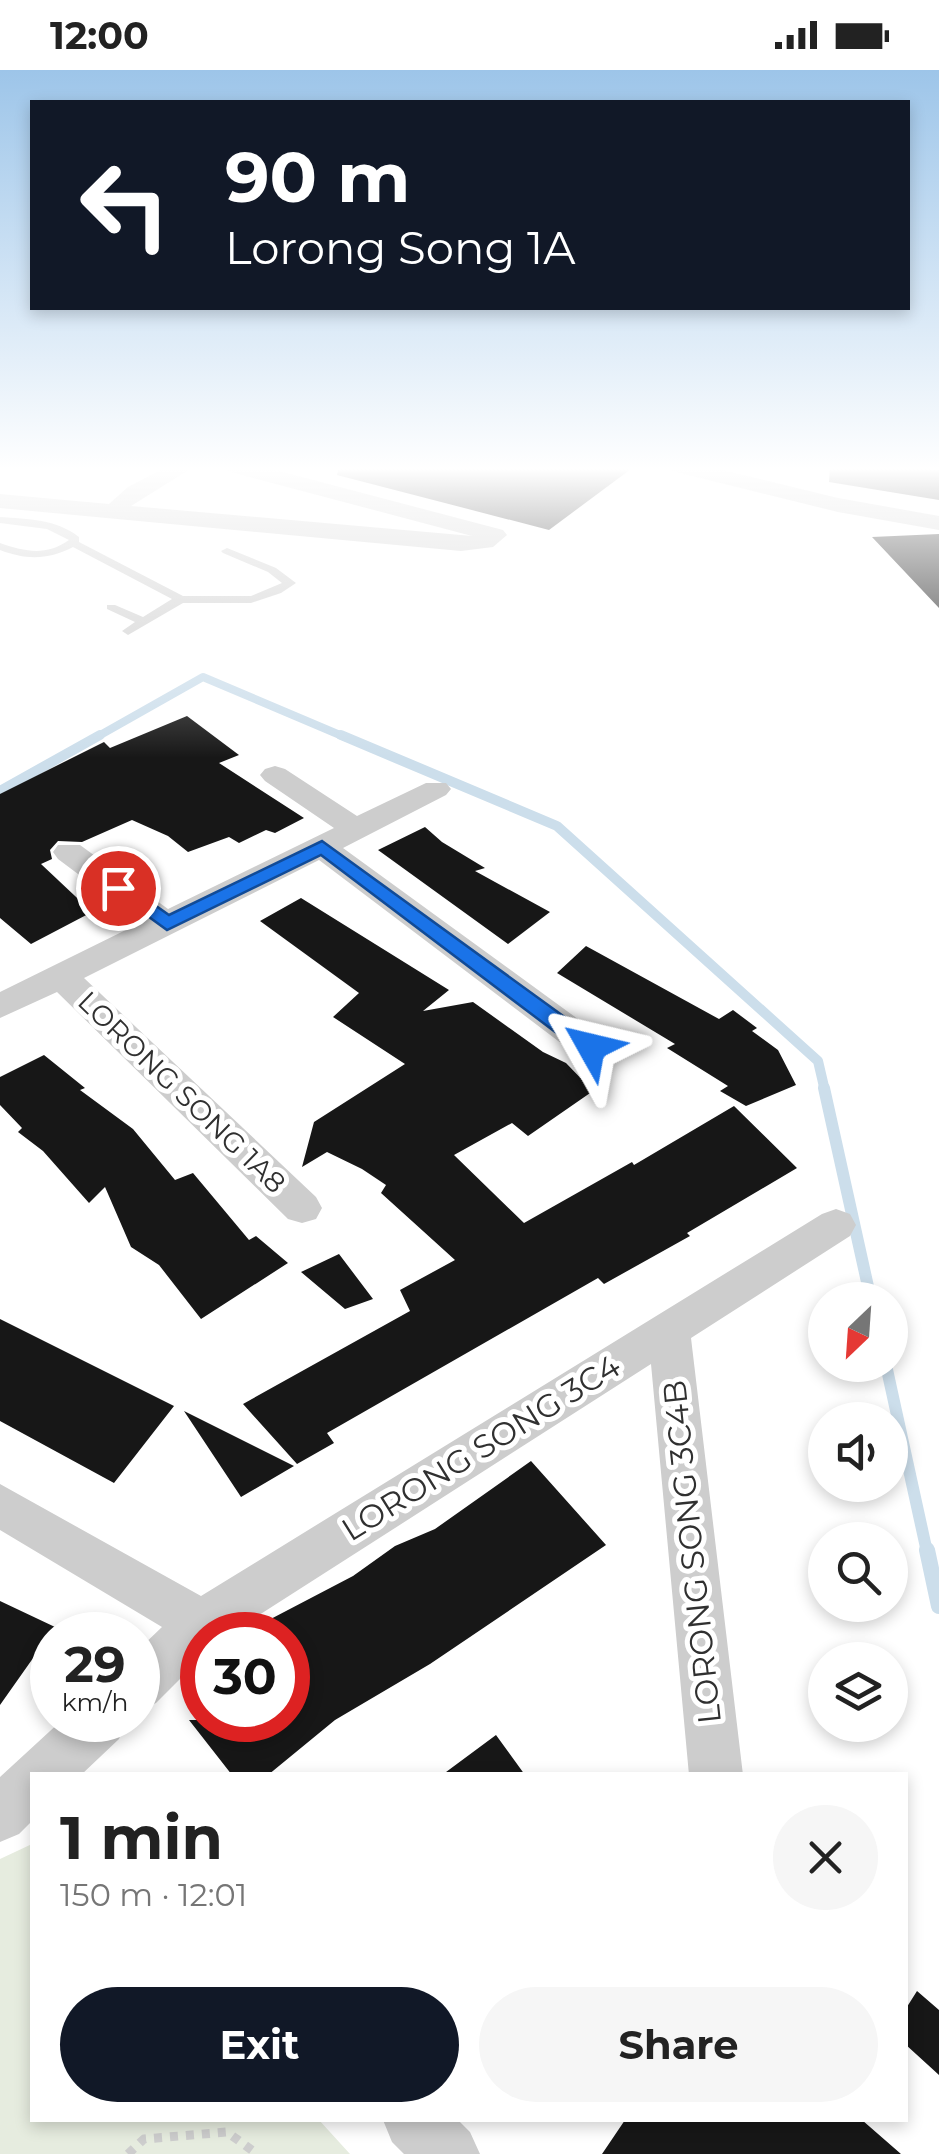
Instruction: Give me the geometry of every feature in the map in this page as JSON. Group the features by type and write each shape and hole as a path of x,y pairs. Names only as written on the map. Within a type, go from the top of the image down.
{"street":[{"path":"275,775 356,829"},
{"path":"0,1006 436,790"},
{"path":"322,847 591,1047"},
{"path":"70,852 167,924"},
{"name":"LORONG SONG 1A8","path":"62,976 302,1208"},
{"name":"LORONG SONG 3C4","path":"220,1612 836,1225"},
{"name":"LORONG SONG 3C4B","path":"668,1330 716,1772"},
{"path":"0,1505 181,1612"},
{"name":"LORONG SONG 3C4","path":"160,1663 180,1644"},
{"path":"51,1772 79,1742"},
{"path":"0,1815 30,1790"},
{"path":"416,2122 448,2154"}],"lane":[{"path":"109,563 181,600 249,602 273,595 290,584 255,563"},
{"path":"128,631 181,600"},
{"path":"110,606 146,622"}],"path":[{"path":"128,2154 144,2139 227,2132 257,2154"}],"shaded area":[{"path":"30,1845 30,2122 321,2122 350,2154 0,2154 0,1859"}],"building":[{"path":"897,563 939,563 939,608"},
{"path":"187,716 239,755 219,763 304,818 275,833 266,830 239,843 229,837 188,852 168,836 132,820 82,842 58,841 50,850 52,859 41,864 92,912 31,944 0,918 0,794 104,742 110,748"},
{"path":"425,827 485,868 475,871 550,912 508,944 378,850"},
{"path":"301,898 449,990 423,1011 473,1002 543,1052 566,1063 593,1091 528,1136 512,1123 454,1155 524,1223 734,1106 797,1168 687,1233 690,1236 604,1284 598,1278 327,1433 334,1443 297,1464 243,1404 410,1311 400,1290 455,1260 381,1193 386,1185 362,1169 327,1152 302,1167 314,1122 405,1064 333,1017 359,993 260,921"},
{"path":"586,946 719,1019 733,1010 757,1028 752,1031 778,1050 796,1085 746,1106 720,1091 728,1086 667,1048 675,1044 557,973"},
{"path":"44,1055 85,1088 80,1090 133,1129 175,1180 193,1173 249,1240 256,1236 288,1263 201,1319 159,1265 131,1247 105,1187 89,1203 43,1151 18,1132 22,1128 0,1105 0,1077"},
{"path":"339,1254 373,1299 345,1309 301,1272"},
{"path":"0,1319 174,1406 114,1483 0,1421"},
{"path":"184,1411 294,1466 241,1497"},
{"path":"531,1461 606,1545 430,1664 335,1720 310,1741 310,1612 284,1612 353,1576 395,1546 435,1529"},
{"path":"0,1601 30,1615 30,1662 0,1705"},
{"path":"496,1735 523,1772 446,1772"},
{"path":"206,1742 308,1742 272,1772 230,1772"},
{"path":"917,1991 939,2010 939,2075 908,2047 908,2005"},
{"path":"624,2122 864,2122 901,2154 602,2154"}],"waterway":[{"path":"95,738 203,677 347,738"},
{"path":"0,791 100,735"},
{"path":"341,735 557,826 818,1061 825,1091"},
{"path":"824,1088 867,1282"},
{"path":"890,1382 927,1552"},
{"path":"927,1550 939,1606"}],"route":[{"path":"118,888 167,924 322,847 591,1047"}]}
